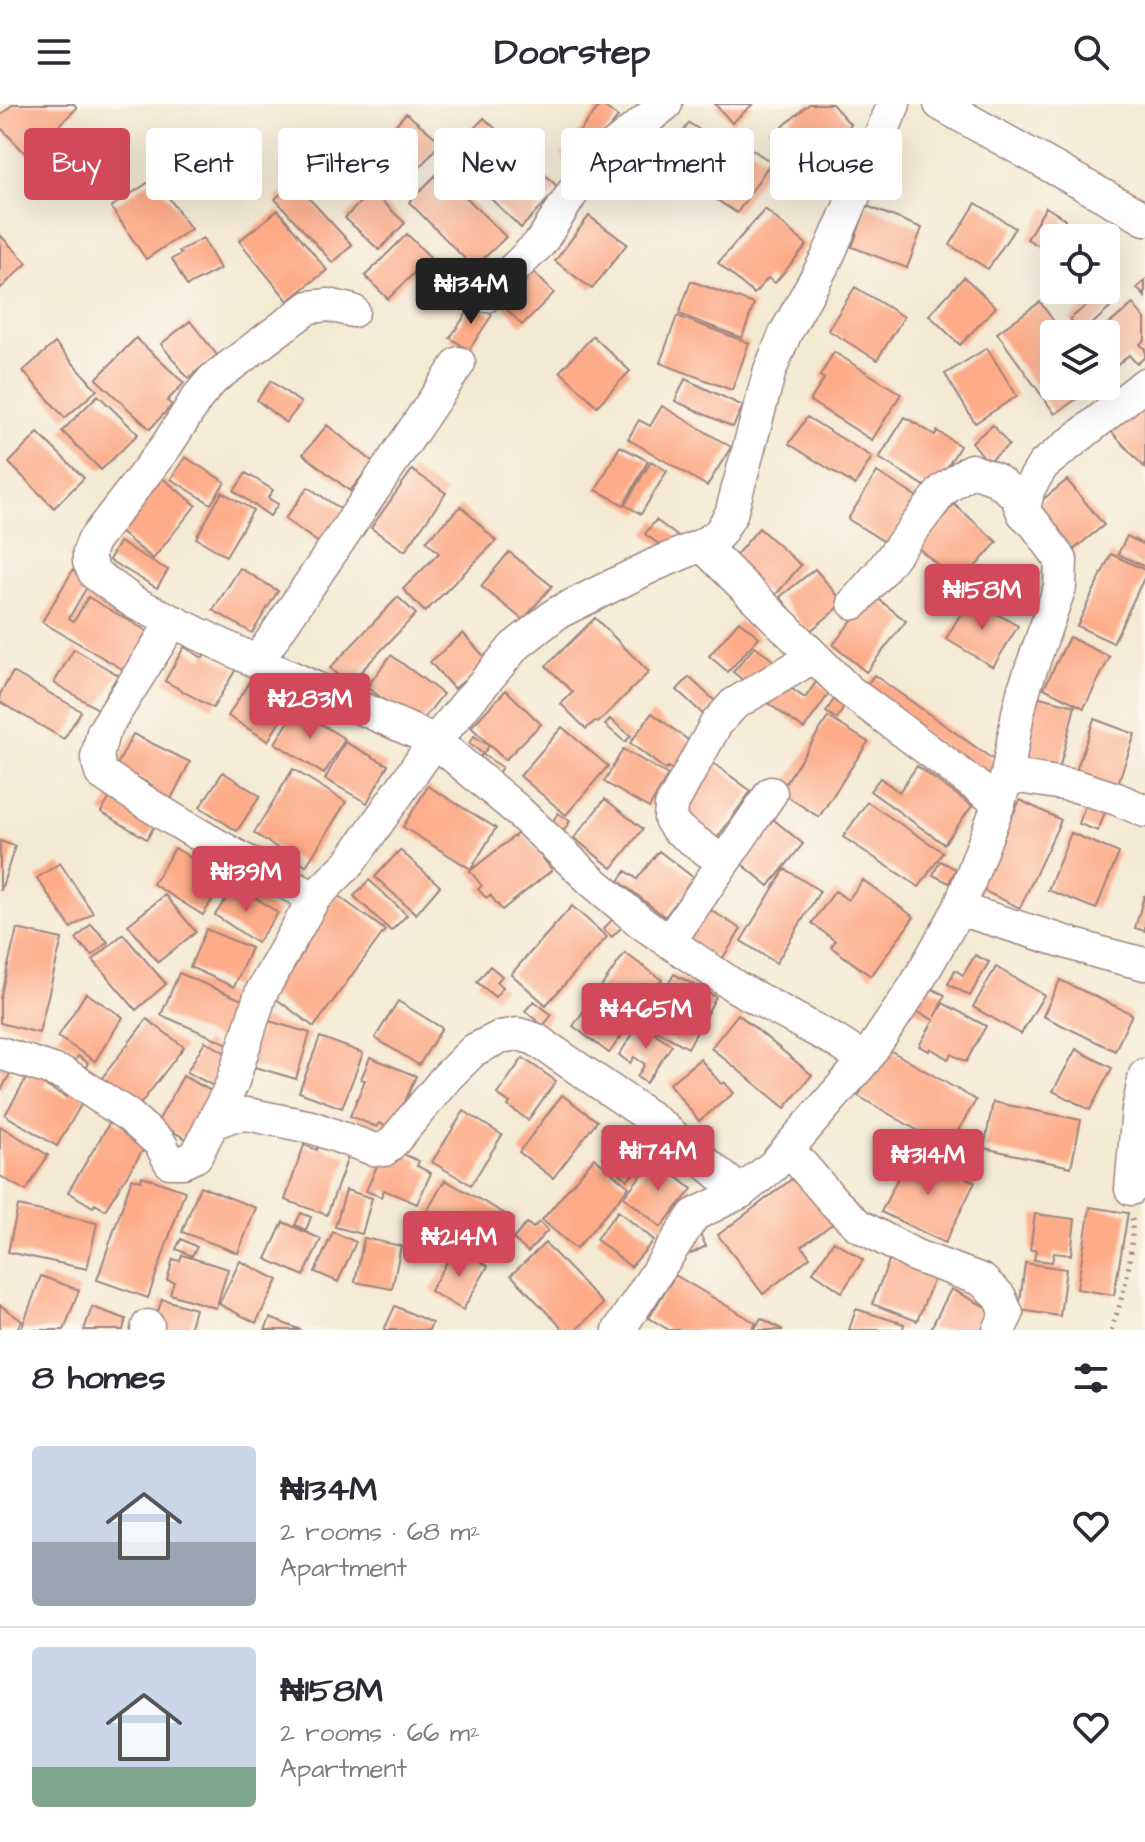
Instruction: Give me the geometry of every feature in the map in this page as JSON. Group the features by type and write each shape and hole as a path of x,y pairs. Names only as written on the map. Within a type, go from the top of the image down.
{"street":[{"path":"486,296 541,242 580,181 610,149 666,104"},
{"path":"0,1053 65,1074 129,1116 160,1143 170,1162 183,1162 196,1156 232,1084 261,993 314,898 350,862 435,741 514,647 557,613 702,545 719,534 731,514 770,370 785,334 827,258 894,104"},
{"path":"940,104 1145,219"},
{"path":"353,311 329,305 309,307 213,379 93,541 89,562 95,574 135,603 257,662 435,741 516,809 643,924 736,987 865,1060"},
{"path":"257,662 459,363"},
{"path":"1023,513 1029,488 1043,465 1145,384"},
{"path":"619,1330 694,1215 741,1192 789,1150 865,1060 915,986 959,909 1003,789 1024,689 1060,587 1061,560 1035,524 1023,513 1016,495 995,479 971,470 942,491 854,603"},
{"path":"702,545 848,690 1003,789 1076,786 1145,811"},
{"path":"173,621 103,732 97,757 101,773 192,830 314,898"},
{"path":"723,862 676,828 670,819 671,806 716,724 734,704 813,657"},
{"path":"669,942 771,793"},
{"path":"959,909 1145,964"},
{"path":"213,1123 247,1114 311,1127 384,1150 474,1050 500,1037 518,1034 535,1039 654,1120 741,1192"},
{"path":"1131,1189 1138,1110 1145,1075"},
{"path":"789,1150 858,1225 916,1256 982,1280 1000,1297 1007,1314 999,1330"}],"path":[{"path":"1111,1330 1128,1276 1133,1230 1131,1189"}],"building":[{"path":"13,104 74,104 77,108 57,128 24,128 24,152 0,127 0,116"},
{"path":"601,104 618,117 609,128 582,128"},
{"path":"715,104 753,104 732,123"},
{"path":"809,104 832,104 851,125 847,128 781,128"},
{"path":"406,113 434,136 434,150 418,170 418,128 393,128"},
{"path":"484,118 495,128 474,128"},
{"path":"754,151 770,164 754,188"},
{"path":"545,175 559,188 521,228 492,200 545,200"},
{"path":"434,177 434,200 469,200 506,237 474,268 409,202 418,200 418,193"},
{"path":"146,184 146,200 171,200 191,229 146,259 111,207 122,200 130,200 130,194"},
{"path":"278,196 278,200 311,200 352,245 333,263 275,199"},
{"path":"362,200 381,200 405,223 379,250 345,218"},
{"path":"717,200 746,200 737,213"},
{"path":"976,203 1015,228 988,269 950,245"},
{"path":"867,206 922,228 907,268 852,247"},
{"path":"1046,207 1065,219 1062,224 1040,224 1040,247 1027,239"},
{"path":"765,209 807,245 775,283 768,278 754,294 718,263"},
{"path":"278,210 327,270 288,301 239,241"},
{"path":"589,216 627,244 592,289 555,261"},
{"path":"407,234 430,257 388,299 365,276"},
{"path":"0,235 27,263 0,289"},
{"path":"203,238 220,269 187,286 172,259 181,254 179,251"},
{"path":"527,265 554,293 522,325 495,297"},
{"path":"964,277 996,307 960,345 929,315"},
{"path":"1145,280 1145,297 1137,288"},
{"path":"691,281 754,304 742,338 679,314"},
{"path":"855,287 904,317 877,360 828,330"},
{"path":"474,302 492,315 469,350 450,338"},
{"path":"1040,302 1053,320 1040,320 1040,393 997,333"},
{"path":"1088,304 1115,304 1097,320 1070,319"},
{"path":"1133,304 1145,319 1145,340 1140,344 1145,349 1145,357 1137,364 1129,355 1120,363 1120,320 1114,320"},
{"path":"677,316 749,343 732,390 660,363"},
{"path":"190,321 217,355 188,378 161,344"},
{"path":"593,336 630,371 597,406 560,371"},
{"path":"136,338 184,383 167,401 172,405 150,429 96,379"},
{"path":"55,343 97,390 65,418 23,371"},
{"path":"987,348 1017,396 975,423 945,374"},
{"path":"834,352 901,394 872,440 810,401 824,379 820,376"},
{"path":"685,379 743,406 733,427 675,401"},
{"path":"271,381 301,403 286,423 257,400"},
{"path":"98,395 138,434 101,470 62,431"},
{"path":"1045,400 1075,400 1055,414"},
{"path":"1145,401 1145,468 1108,428"},
{"path":"662,406 731,447 707,486 628,439 639,420 650,426"},
{"path":"807,417 872,457 855,485 789,444"},
{"path":"905,417 935,435 937,431 960,446 933,491 879,458"},
{"path":"327,425 373,462 350,491 303,454"},
{"path":"993,425 1009,445 988,462 972,442"},
{"path":"38,433 84,478 54,508 9,463"},
{"path":"620,446 648,461 624,505 596,490"},
{"path":"185,457 225,482 211,504 171,479"},
{"path":"651,461 667,471 641,514 625,505"},
{"path":"412,470 446,493 405,551 371,528"},
{"path":"877,472 917,497 888,544 848,519"},
{"path":"246,473 273,490 268,498 278,504 270,516 234,491"},
{"path":"162,478 196,505 153,559 119,531"},
{"path":"1067,480 1104,525 1073,550 1035,506"},
{"path":"308,487 345,512 322,545 285,519"},
{"path":"222,492 253,510 226,556 196,538"},
{"path":"954,504 997,542 960,584 917,547"},
{"path":"461,506 496,541 425,612 403,589 439,553 426,541"},
{"path":"656,520 677,536 667,550 645,534"},
{"path":"759,528 801,565 773,598 731,561"},
{"path":"1127,536 1145,545 1145,567 1118,554"},
{"path":"119,542 168,570 157,588 109,560"},
{"path":"509,552 552,586 523,620 481,586"},
{"path":"1111,554 1145,570 1145,576 1113,643 1077,626"},
{"path":"240,568 278,591 252,633 213,610"},
{"path":"815,569 844,603 809,632 780,597"},
{"path":"73,570 91,580 69,618 74,621 88,597 152,634 129,673 42,622"},
{"path":"872,594 906,621 866,672 833,645"},
{"path":"398,597 416,614 348,685 330,668"},
{"path":"970,598 1018,626 993,667 946,639"},
{"path":"595,618 649,672 598,723 595,721 586,729 561,704 573,692 546,666"},
{"path":"739,621 759,637 728,672 709,656"},
{"path":"463,633 488,661 454,689 430,662"},
{"path":"1069,637 1110,657 1084,708 1044,688"},
{"path":"755,646 775,662 753,689 733,672"},
{"path":"184,647 203,658 206,652 236,669 213,708 165,681"},
{"path":"74,649 118,675 98,709 54,683"},
{"path":"391,655 443,694 418,726 367,687"},
{"path":"13,672 81,711 64,739 0,702 0,694"},
{"path":"874,675 998,763 987,778 863,690"},
{"path":"689,677 716,702 704,715 677,690"},
{"path":"251,679 291,703 268,741 228,716"},
{"path":"816,682 830,692 804,729 769,704 783,683 805,698"},
{"path":"506,690 541,724 505,760 471,727"},
{"path":"836,696 847,702 837,719 826,712"},
{"path":"1036,696 1075,706 1059,770 1019,760"},
{"path":"297,709 345,739 324,774 275,743"},
{"path":"652,713 696,746 676,773 668,767 666,770 630,743"},
{"path":"828,717 868,742 819,817 780,792"},
{"path":"610,719 631,736 625,742 605,725"},
{"path":"1094,719 1135,734 1116,789 1075,774"},
{"path":"562,727 608,766 566,815 520,776"},
{"path":"133,734 190,762 167,807 146,797 152,785 116,767"},
{"path":"474,736 489,746 483,754 469,743"},
{"path":"345,742 388,765 367,803 325,779"},
{"path":"623,749 668,775 649,808 604,782"},
{"path":"482,754 502,767 495,778 475,766"},
{"path":"713,763 751,791 717,838 679,810"},
{"path":"917,766 972,806 944,844 870,791 880,778 899,792"},
{"path":"293,769 346,802 306,866 254,833"},
{"path":"223,772 260,796 237,831 200,807"},
{"path":"428,786 496,828 471,869 403,827"},
{"path":"111,796 156,823 147,839 101,812"},
{"path":"605,799 643,829 612,868 574,838"},
{"path":"1020,800 1061,820 1020,908 978,888"},
{"path":"867,802 943,852 919,887 843,837"},
{"path":"1085,805 1105,812 1098,831 1079,824"},
{"path":"558,813 570,821 563,832 551,824"},
{"path":"767,814 803,844 769,886 732,856"},
{"path":"521,831 552,870 502,910 490,895 486,898 478,889 482,886 470,871"},
{"path":"1071,833 1119,853 1096,909 1048,890"},
{"path":"0,841 15,846 1,890 0,890"},
{"path":"175,848 225,879 203,915 153,884"},
{"path":"400,850 440,886 416,914 375,877"},
{"path":"659,851 694,878 665,917 619,881 626,871 637,879"},
{"path":"940,861 956,869 949,883 933,875"},
{"path":"60,863 93,913 71,928 37,878"},
{"path":"785,869 820,891 776,963 741,941"},
{"path":"369,880 407,915 391,931 354,896"},
{"path":"863,880 914,917 871,976 831,947 835,941 812,923 835,891 848,900"},
{"path":"236,884 278,913 257,943 215,915"},
{"path":"165,895 196,932 158,962 128,925"},
{"path":"337,895 385,930 314,1027 267,992"},
{"path":"1145,896 1145,931 1135,928"},
{"path":"572,906 607,937 546,1005 511,974"},
{"path":"704,906 741,929 721,961 684,937"},
{"path":"613,919 622,927 612,937 603,929"},
{"path":"91,924 108,942 92,956 76,939"},
{"path":"17,929 62,939 39,1033 0,1023 0,998"},
{"path":"206,929 251,948 234,987 190,967"},
{"path":"123,934 166,984 136,1010 93,960"},
{"path":"625,953 662,980 609,1053 573,1026"},
{"path":"975,955 989,962 970,996 948,984 955,970 963,975"},
{"path":"490,966 502,976 497,982 503,987 495,997 477,982"},
{"path":"996,967 1044,995 1021,1034 973,1007"},
{"path":"179,973 247,1002 228,1044 161,1015"},
{"path":"674,974 716,997 688,1048 646,1025"},
{"path":"1060,980 1132,1014 1115,1051 1043,1016"},
{"path":"922,984 945,995 935,1017 943,1003 986,1026 966,1062 951,1054 948,1059 930,1048 929,1051 919,1046 934,1020 910,1008"},
{"path":"86,993 123,1017 95,1061 58,1037"},
{"path":"398,1001 442,1028 419,1065 375,1038"},
{"path":"534,1001 552,1015 543,1026 525,1011"},
{"path":"738,1014 812,1075 785,1108 711,1048"},
{"path":"147,1019 184,1047 135,1111 98,1083"},
{"path":"262,1019 310,1033 296,1079 248,1065"},
{"path":"640,1023 672,1045 646,1083 637,1077 645,1064 634,1057 630,1063 619,1055"},
{"path":"320,1037 363,1053 342,1108 299,1092"},
{"path":"205,1041 236,1059 219,1089 187,1072"},
{"path":"886,1048 976,1100 948,1148 858,1096"},
{"path":"1076,1049 1112,1068 1090,1110 1053,1091"},
{"path":"78,1056 88,1063 79,1078 69,1071"},
{"path":"370,1057 416,1076 393,1129 379,1123 377,1127 350,1116 365,1080 361,1079"},
{"path":"523,1058 556,1081 528,1120 497,1094"},
{"path":"700,1059 721,1084 724,1082 734,1093 699,1121 669,1084"},
{"path":"0,1064 12,1070 0,1092"},
{"path":"33,1067 50,1076 44,1085 66,1097 71,1089 85,1098 57,1146 5,1115"},
{"path":"183,1076 217,1094 190,1141 157,1123"},
{"path":"562,1095 597,1121 553,1178 519,1152"},
{"path":"993,1102 1081,1120 1071,1167 984,1148"},
{"path":"464,1111 502,1135 471,1185 432,1162"},
{"path":"112,1119 148,1142 105,1210 95,1204 93,1207 68,1192"},
{"path":"633,1124 657,1143 643,1161 618,1142"},
{"path":"0,1126 48,1155 26,1191 0,1176"},
{"path":"616,1142 641,1166 627,1180 603,1157"},
{"path":"304,1145 317,1150 318,1146 348,1157 327,1215 285,1200"},
{"path":"911,1151 975,1182 945,1243 881,1212"},
{"path":"383,1152 399,1159 401,1153 419,1161 417,1166 431,1173 417,1204 384,1190 381,1197 366,1191"},
{"path":"594,1158 629,1187 576,1249 542,1220"},
{"path":"654,1159 692,1189 661,1227 624,1197"},
{"path":"800,1173 836,1221 802,1246 810,1257 763,1294 718,1235"},
{"path":"142,1176 185,1191 148,1298 97,1280 132,1178 141,1181"},
{"path":"445,1180 514,1219 500,1246 467,1227 464,1232 427,1211"},
{"path":"200,1186 256,1208 238,1253 182,1232"},
{"path":"346,1190 372,1198 362,1234 335,1227"},
{"path":"18,1206 97,1223 87,1269 8,1252"},
{"path":"1090,1207 1128,1213 1114,1295 1077,1289"},
{"path":"618,1211 654,1240 631,1267 596,1239"},
{"path":"301,1213 311,1217 306,1230 295,1225"},
{"path":"1035,1214 1075,1219 1071,1255 1054,1253 1052,1262 1034,1260 1036,1250 1030,1250"},
{"path":"283,1222 321,1239 304,1276 266,1259"},
{"path":"539,1222 548,1230 528,1252 513,1239 527,1223 533,1228"},
{"path":"333,1232 356,1242 338,1282 315,1272"},
{"path":"699,1232 706,1246 691,1254 684,1240"},
{"path":"364,1238 401,1246 392,1289 355,1282"},
{"path":"181,1239 197,1247 192,1256 176,1249"},
{"path":"834,1241 863,1260 842,1292 813,1272"},
{"path":"545,1243 603,1304 576,1330 564,1330 511,1275"},
{"path":"456,1247 488,1266 463,1310 430,1291"},
{"path":"182,1255 228,1269 216,1308 170,1294 174,1282 167,1280 173,1259 180,1261"},
{"path":"890,1258 935,1276 917,1321 872,1304"},
{"path":"240,1261 278,1280 256,1323 219,1304"},
{"path":"1025,1263 1066,1269 1060,1316 1019,1310"},
{"path":"675,1275 756,1323 751,1330 669,1330 649,1318"},
{"path":"41,1276 79,1290 64,1330 21,1330"},
{"path":"951,1289 996,1312 987,1330 931,1328"},
{"path":"162,1299 195,1309 189,1330 152,1330"},
{"path":"0,1305 22,1321 16,1330 0,1330"},
{"path":"395,1306 432,1323 429,1330 384,1330"},
{"path":"92,1307 126,1319 123,1330 84,1330"},
{"path":"856,1309 904,1324 903,1330 849,1330"},
{"path":"270,1318 301,1330 265,1330"},
{"path":"761,1318 783,1330 754,1330"}]}
